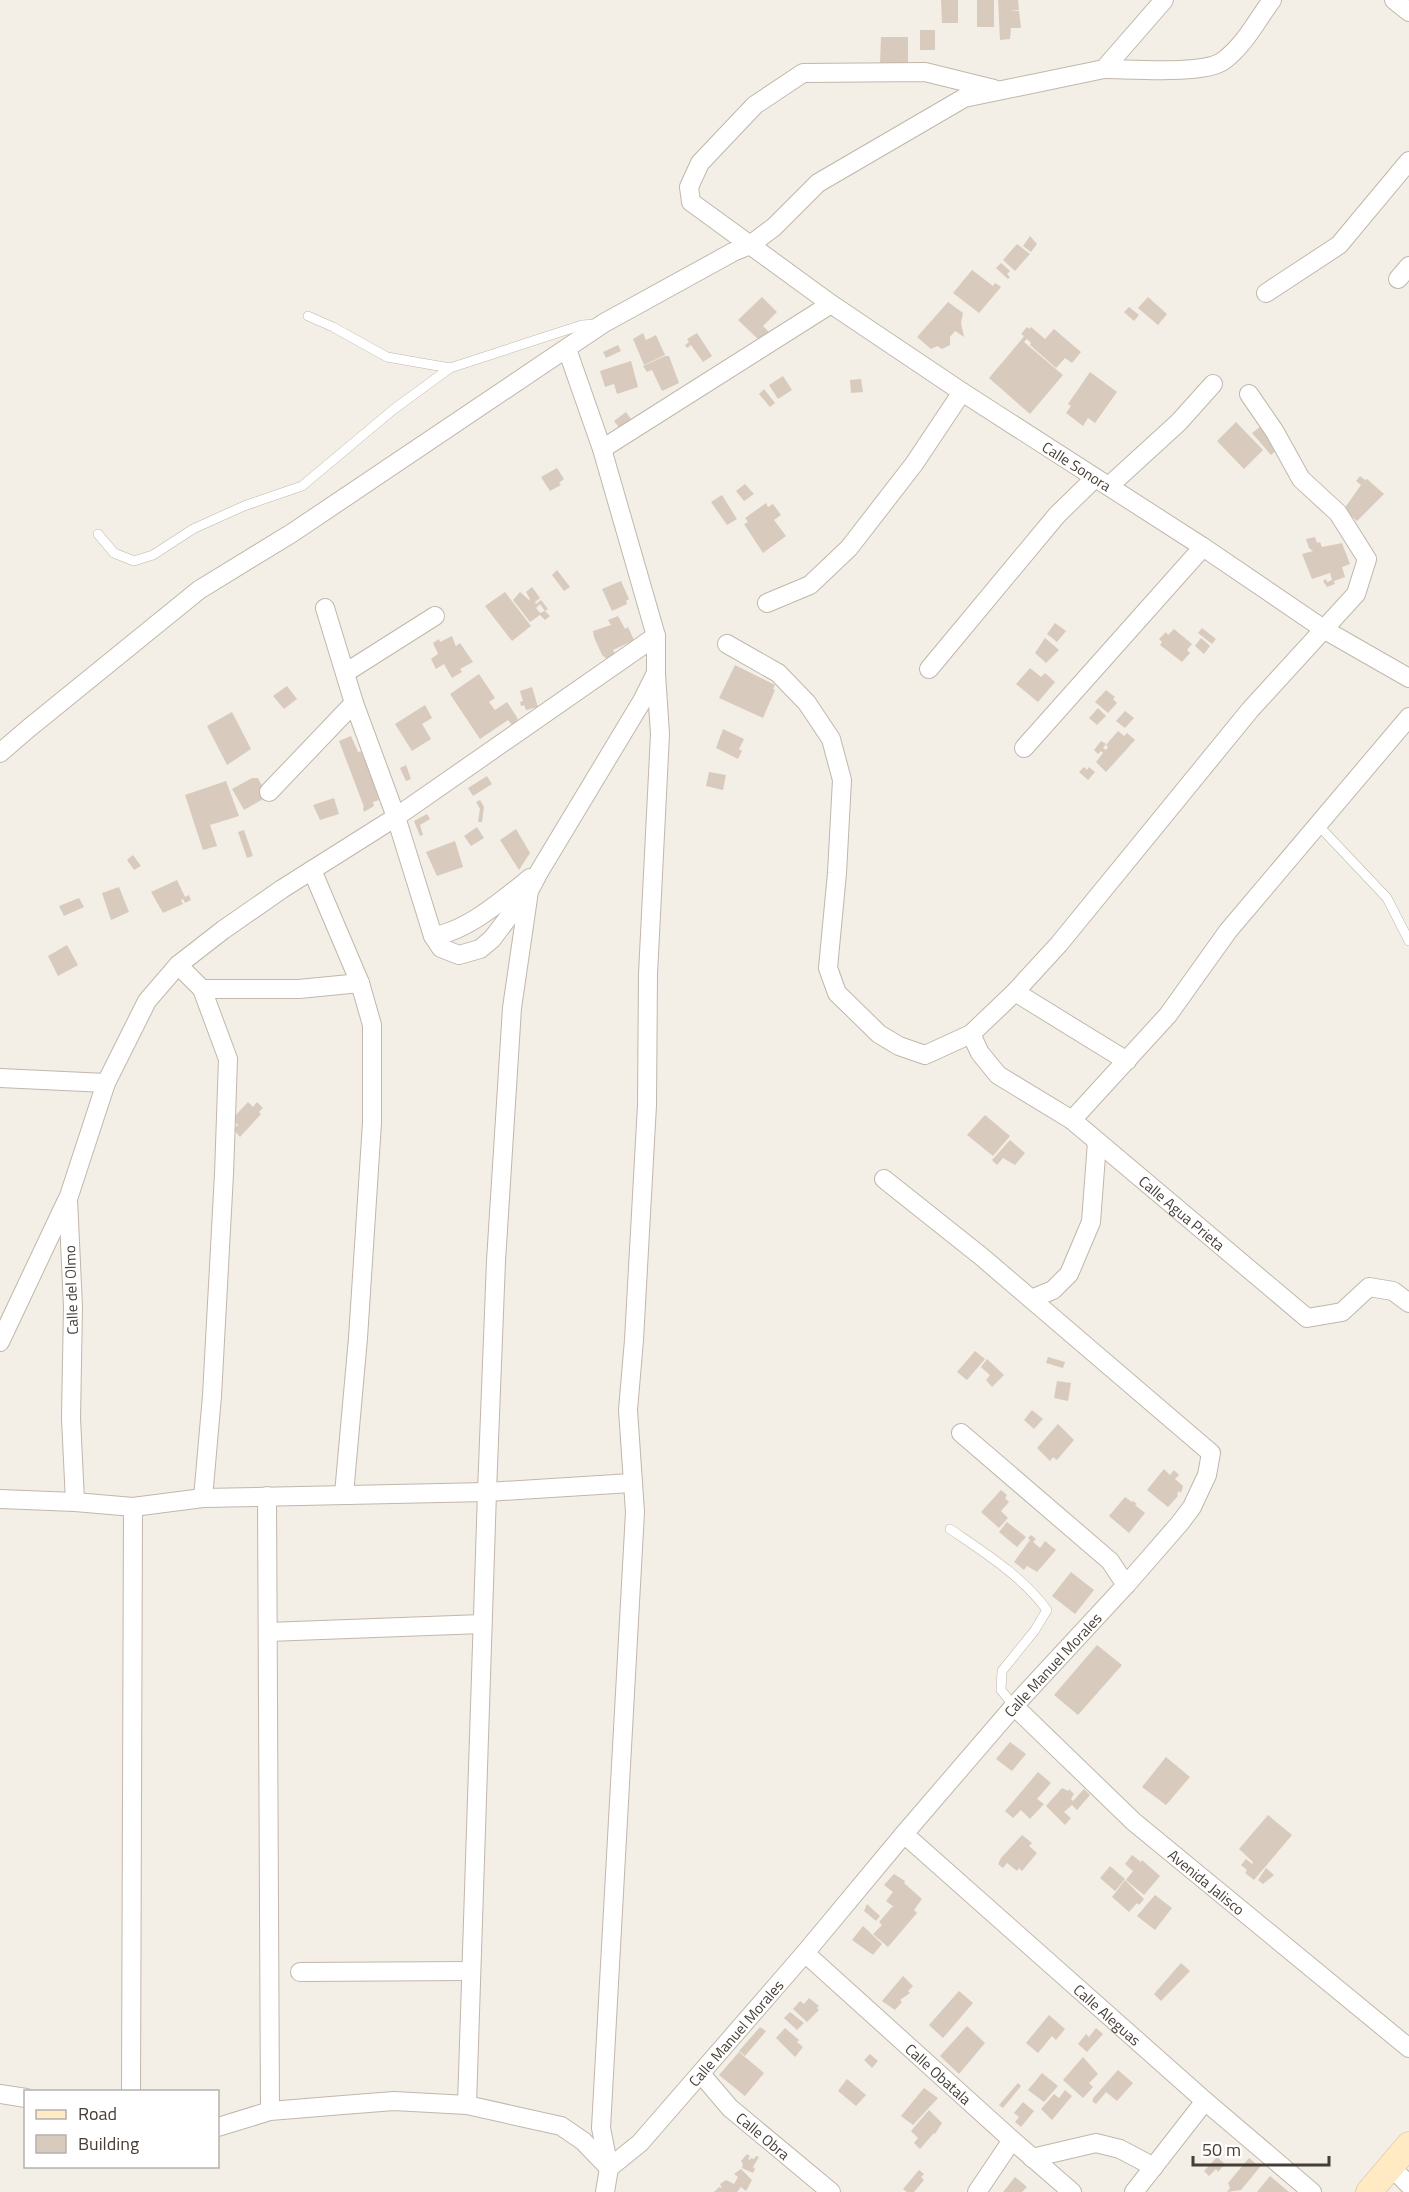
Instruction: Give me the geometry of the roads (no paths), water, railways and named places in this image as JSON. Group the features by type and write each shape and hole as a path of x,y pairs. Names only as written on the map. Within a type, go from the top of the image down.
{"main road":[{"path":"1369,2192 1409,2145"}],"street":[{"path":"1104,69 1164,0"},
{"path":"0,753 199,590 292,532 604,324 733,252 750,245 774,227 818,183 964,98 1104,69 1186,70 1221,63 1238,48 1272,0"},
{"path":"1394,0 1409,12"},
{"name":"Calle Sonora","path":"999,90 925,72 803,73 755,105 700,163 689,187 691,202 831,304 962,392 1203,547 1325,630 1409,678"},
{"path":"1266,293 1339,245 1409,161"},
{"path":"602,449 831,304"},
{"path":"567,349 602,449 656,636 660,734 648,974 647,1105 628,1410 635,1512 601,2128 609,2168 605,2192"},
{"path":"929,669 1057,515 1179,422 1213,384"},
{"path":"768,603 810,585 849,548 914,464 962,392"},
{"path":"727,644 778,673 807,704 831,739 842,780 837,873 828,968 837,993 879,1034 899,1046 925,1055 971,1034 1015,992 1059,944 1250,710 1356,594 1367,560 1338,513 1301,479 1275,432 1249,393"},
{"path":"1024,748 1203,547"},
{"path":"325,608 354,703 396,817 433,936 441,948 459,955 480,949 492,939 529,891 656,674"},
{"path":"345,673 435,616"},
{"name":"Calle del Olmo","path":"75,1502 72,1418 73,1307 68,1199 106,1083 147,1001 178,965 223,930 396,817 656,636"},
{"path":"269,792 354,703"},
{"path":"1072,1120 1187,991 1228,931 1409,717"},
{"path":"312,870 360,983 372,1025 372,1123 358,1338 344,1494"},
{"path":"433,936 446,934 470,921 501,902 539,872"},
{"path":"467,2105 496,1272 512,1008 529,891"},
{"path":"178,965 202,989 228,1059 213,1373 203,1498"},
{"path":"202,989 299,989 360,983"},
{"path":"1015,992 1127,1061"},
{"name":"Calle Agua Prieta","path":"971,1034 980,1053 998,1074 1072,1120 1307,1318 1342,1312 1369,1287 1393,1291 1409,1303"},
{"path":"0,1078 106,1083"},
{"path":"1031,1299 1053,1290 1069,1274 1092,1222 1097,1142"},
{"name":"Calle Manuel Morales","path":"609,2168 640,2143 805,1953 1014,1706 1126,1585 1192,1507 1207,1476 1211,1453 1031,1299 884,1179"},
{"path":"0,1342 68,1199"},
{"path":"961,1433 1110,1562 1126,1585"},
{"path":"0,1499 132,1507 203,1498 487,1492 632,1483"},
{"path":"267,1496 270,2111"},
{"path":"131,2090 132,1507"},
{"path":"268,1632 483,1624"},
{"name":"Avenida Jalisco","path":"1014,1706 1134,1822 1409,2048"},
{"name":"Calle Aleguas","path":"904,1834 1205,2101 1312,2192"},
{"name":"Calle Obatala","path":"805,1953 1072,2192"},
{"path":"300,1972 471,1971"},
{"name":"Calle Obra","path":"701,2074 730,2108 831,2192"},
{"path":"0,2094 24,2098"},
{"path":"219,2127 270,2111 394,2101 467,2105 561,2126 583,2141 609,2168"},
{"path":"1134,2192 1205,2101"},
{"path":"977,2192 1012,2140"},
{"path":"1032,2158 1096,2143 1120,2149 1154,2167"},
{"path":"1391,2167 1409,2185"}],"lane":[{"path":"308,316 387,357 450,368"},
{"path":"98,534 114,553 134,561 153,555 203,524 244,506 302,486 394,410 450,368 582,325 604,324"},
{"path":"1318,825 1387,898 1409,941"},
{"path":"950,1529 989,1556 1032,1591 1047,1610 1035,1630 1002,1671 1001,1690 1014,1706"}]}
